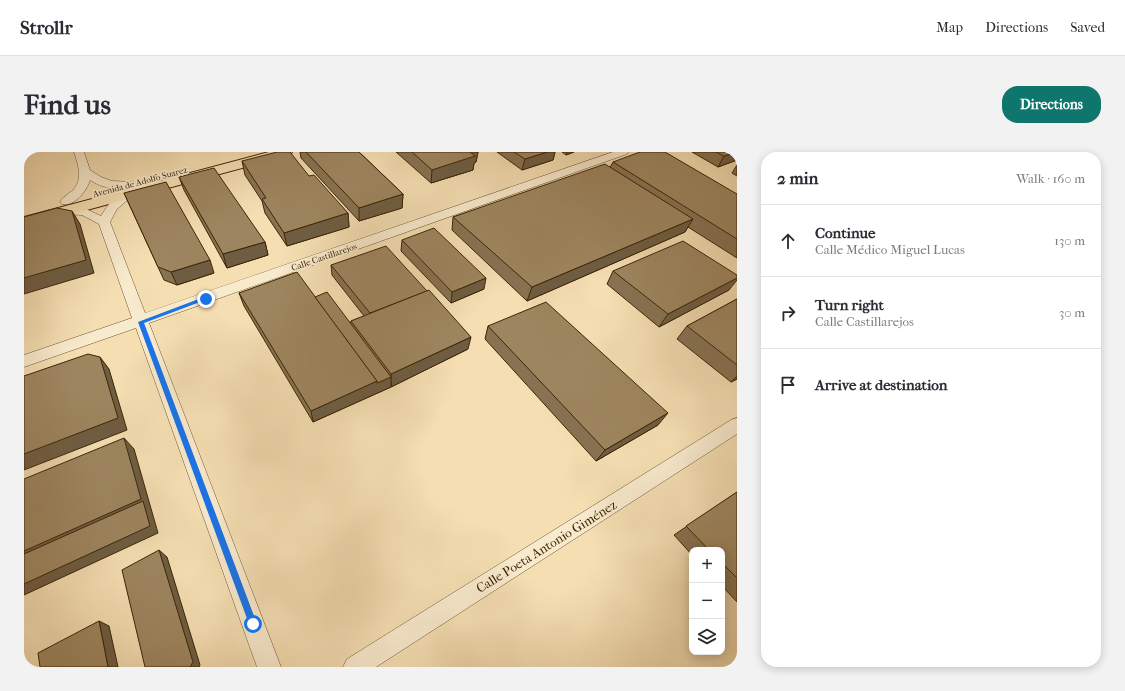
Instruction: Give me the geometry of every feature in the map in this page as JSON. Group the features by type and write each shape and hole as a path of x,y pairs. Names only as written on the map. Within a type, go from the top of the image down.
{"main road":[{"name":"Avenida de Adolfo Suarez","path":"24,222 66,206 255,152"},
{"name":"Avenida de Adolfo Suarez","path":"129,189 285,152"},
{"name":"Avenida de Adolfo Suarez","path":"24,212 66,206"}],"street":[{"path":"79,152 86,172 86,183 79,193 66,206 84,212 104,222 269,667"},
{"name":"Calle Castillarejos","path":"24,361 141,322 623,152"},
{"path":"86,172 98,182 129,189"},
{"path":"104,222 112,207 129,189"},
{"name":"Calle Poeta Antonio Giménez","path":"355,667 737,425"}],"building":[{"path":"277,152 290,152 309,176 314,175 348,213 284,233 262,199 266,198 242,161"},
{"path":"306,152 359,152 403,194 359,208"},
{"path":"412,152 470,152 475,156 432,170"},
{"path":"514,152 547,152 525,159"},
{"path":"640,152 665,152 737,194 737,239 613,162"},
{"path":"716,152 736,152 724,156"},
{"path":"605,164 693,219 532,287 453,217"},
{"path":"214,168 265,242 223,254 179,177"},
{"path":"166,182 210,260 171,272 158,267 124,193"},
{"path":"57,208 72,211 86,260 24,278 24,217"},
{"path":"434,228 486,278 452,292 402,240"},
{"path":"683,241 737,275 737,278 668,314 613,271"},
{"path":"386,246 427,291 370,313 331,265"},
{"path":"297,272 377,381 311,411 239,293"},
{"path":"429,290 471,337 391,374 351,321"},
{"path":"327,292 391,377 377,383 315,297"},
{"path":"737,299 737,365 687,326"},
{"path":"546,302 668,413 605,450 488,326"},
{"path":"88,354 100,357 118,418 24,454 24,376"},
{"path":"124,438 141,499 24,551 24,479"},
{"path":"737,492 737,578 725,566 725,547 706,547 686,526"},
{"path":"143,501 150,526 24,584 24,554"},
{"path":"159,550 193,662 190,667 145,667 122,570"},
{"path":"99,621 108,667 40,667 38,653"}],"route":[{"path":"206,299 141,322 253,624"}]}
